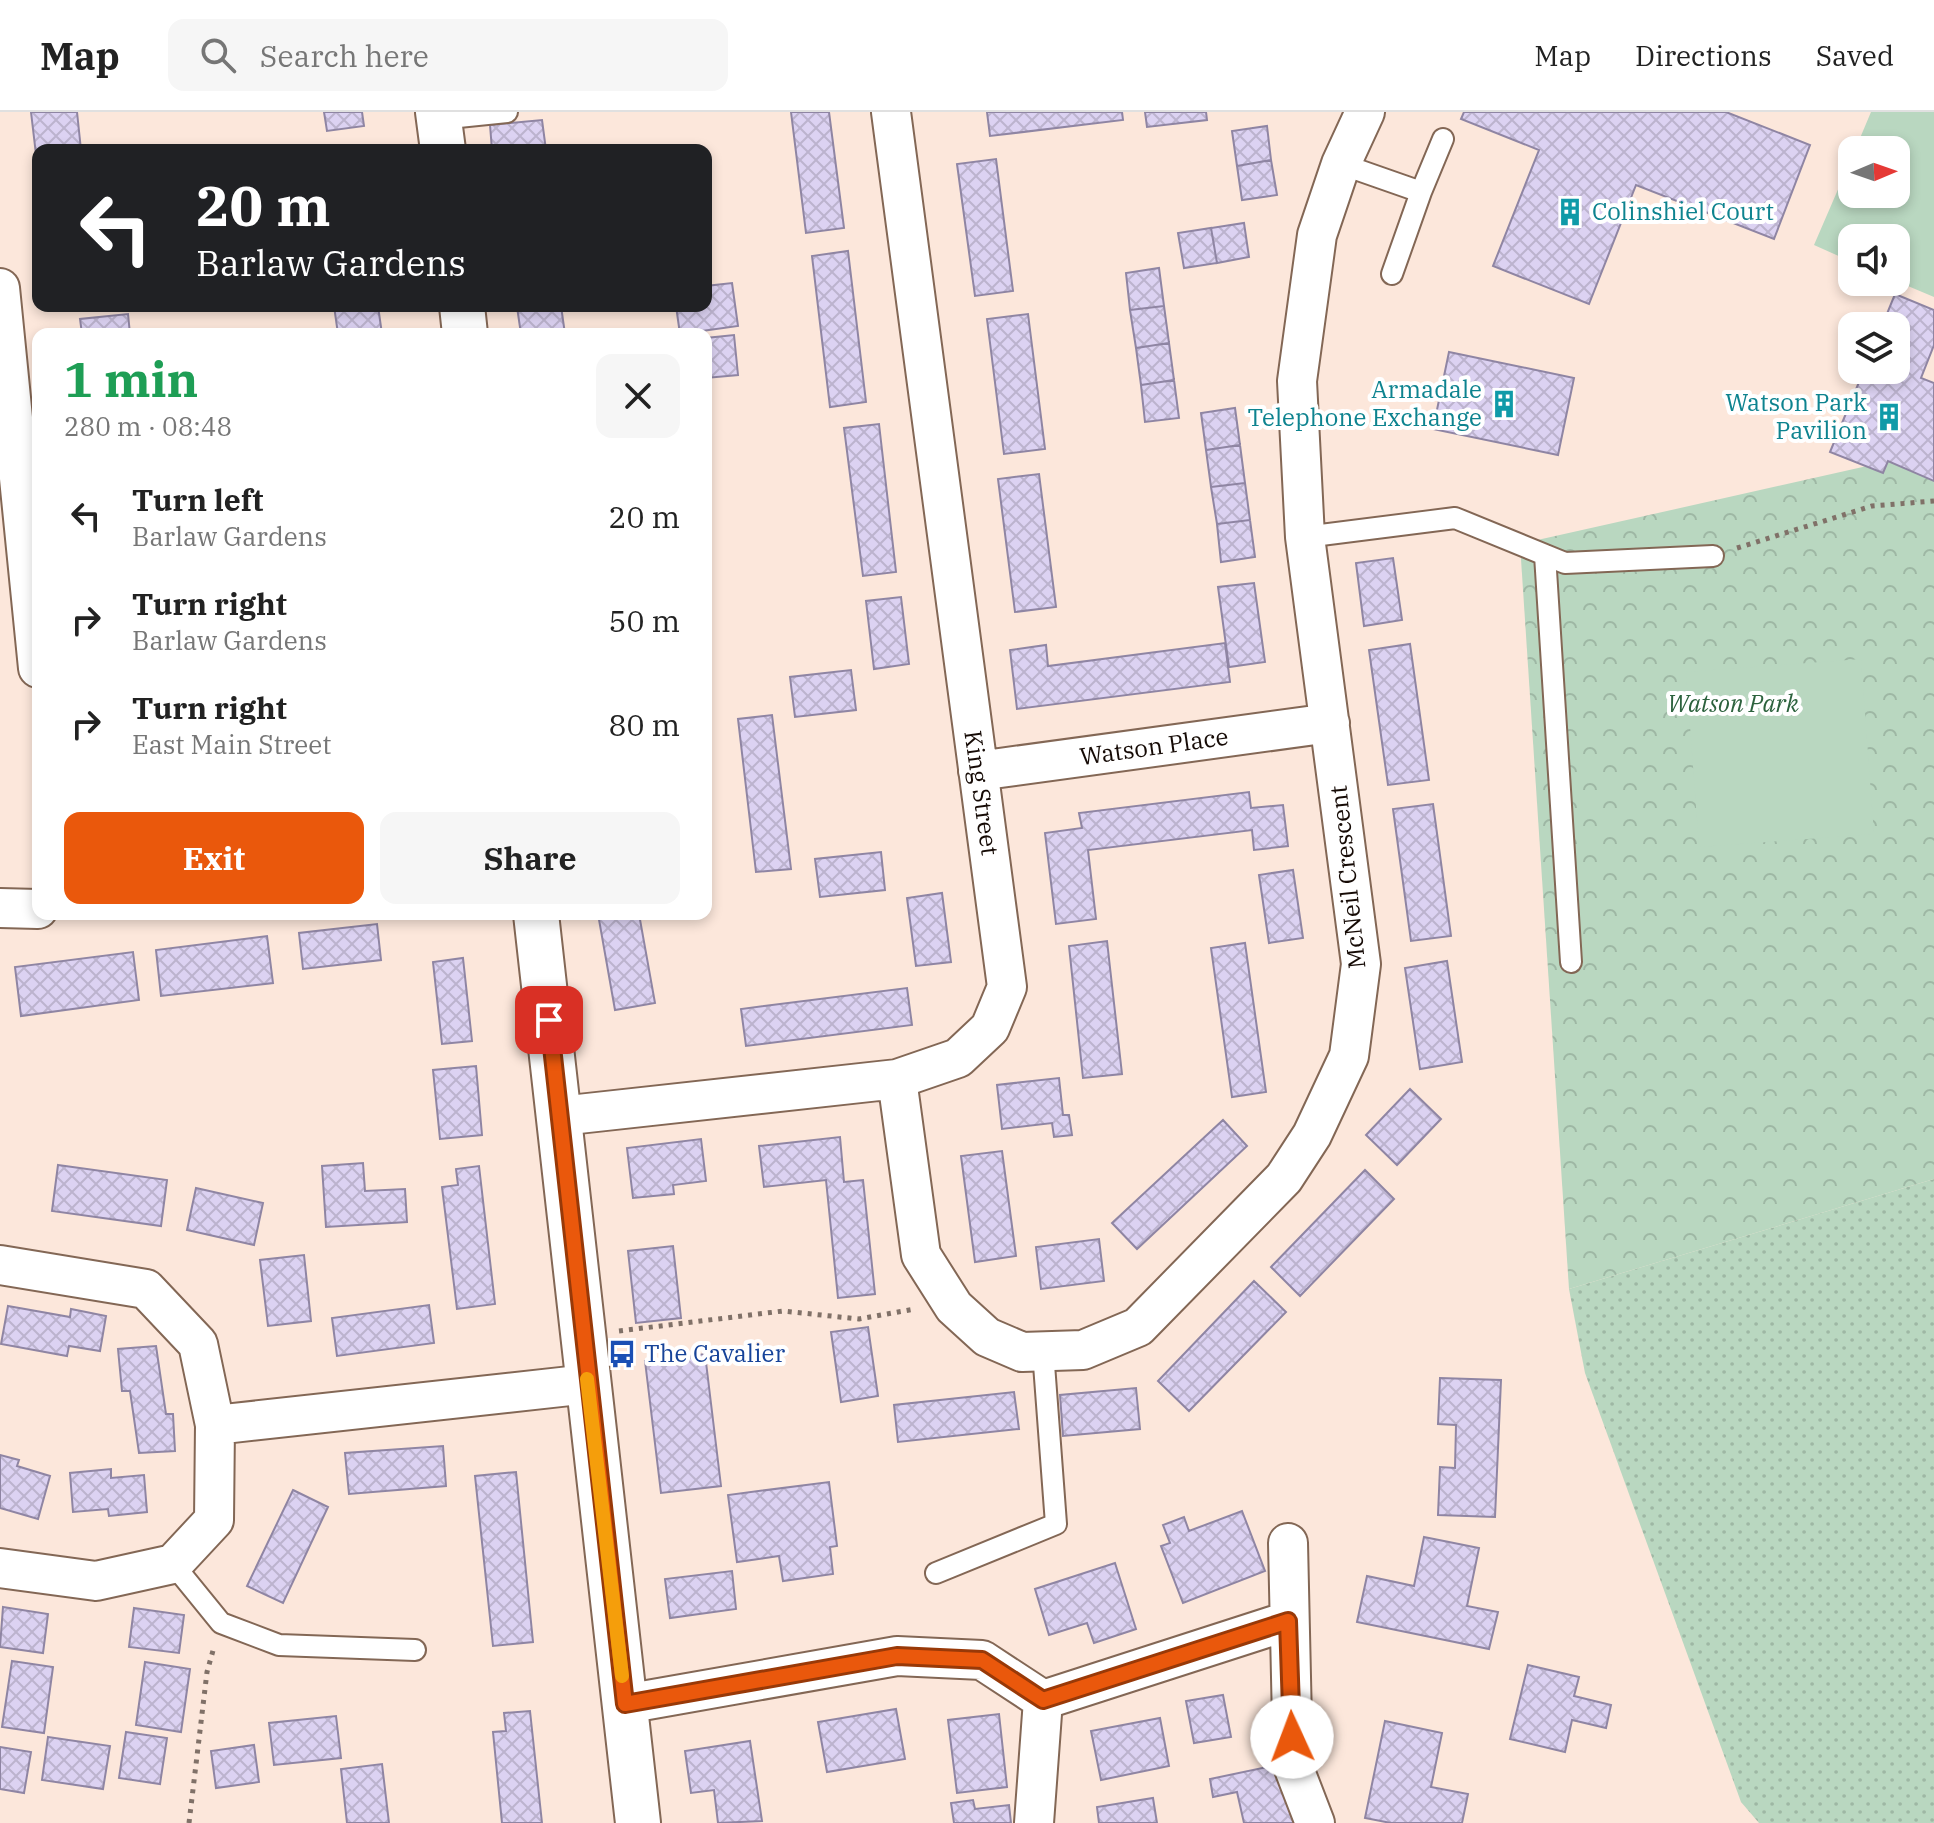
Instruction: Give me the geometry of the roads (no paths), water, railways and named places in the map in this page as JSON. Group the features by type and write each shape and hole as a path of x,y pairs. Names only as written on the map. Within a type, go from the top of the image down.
{"main road":[{"path":"537,920 638,1823"}],"street":[{"name":"King Street","path":"560,1116 897,1079 958,1058 990,1028 1007,987 891,112"},
{"name":"McNeil Crescent","path":"897,1079 921,1255 951,1303 987,1337 1022,1352 1083,1350 1138,1327 1284,1178 1312,1135 1349,1056 1361,964 1305,537 1297,381 1317,235 1341,164 1365,112"},
{"path":"0,288 32,608"},
{"name":"Watson Place","path":"978,771 1330,723"},
{"path":"0,908 32,909"},
{"path":"0,1265 146,1289 198,1344 215,1425 214,1520 173,1564 96,1581 0,1568"},
{"path":"215,1425 588,1384"},
{"path":"1288,1543 1293,1766 1315,1823"},
{"path":"1043,1700 1288,1621"},
{"path":"625,1704 897,1656 982,1660 1043,1700"},
{"path":"1034,1823 1043,1700"}],"lane":[{"path":"440,127 507,112"},
{"path":"1392,274 1443,139"},
{"path":"1341,164 1421,192"},
{"path":"1305,537 1455,518 1565,563 1713,556"},
{"path":"1545,555 1571,962"},
{"path":"936,1573 1056,1524 1043,1351"},
{"path":"173,1564 221,1623 279,1645 415,1650"}],"place":[{"name":"Colinshiel Court","path":"1570,212"},
{"name":"Armadale Telephone Exchange","path":"1504,404"},
{"name":"Watson Park Pavilion","path":"1889,417"},
{"name":"The Cavalier","path":"622,1354"}],"park label":[{"name":"Watson Park","path":"1733,704"}]}
